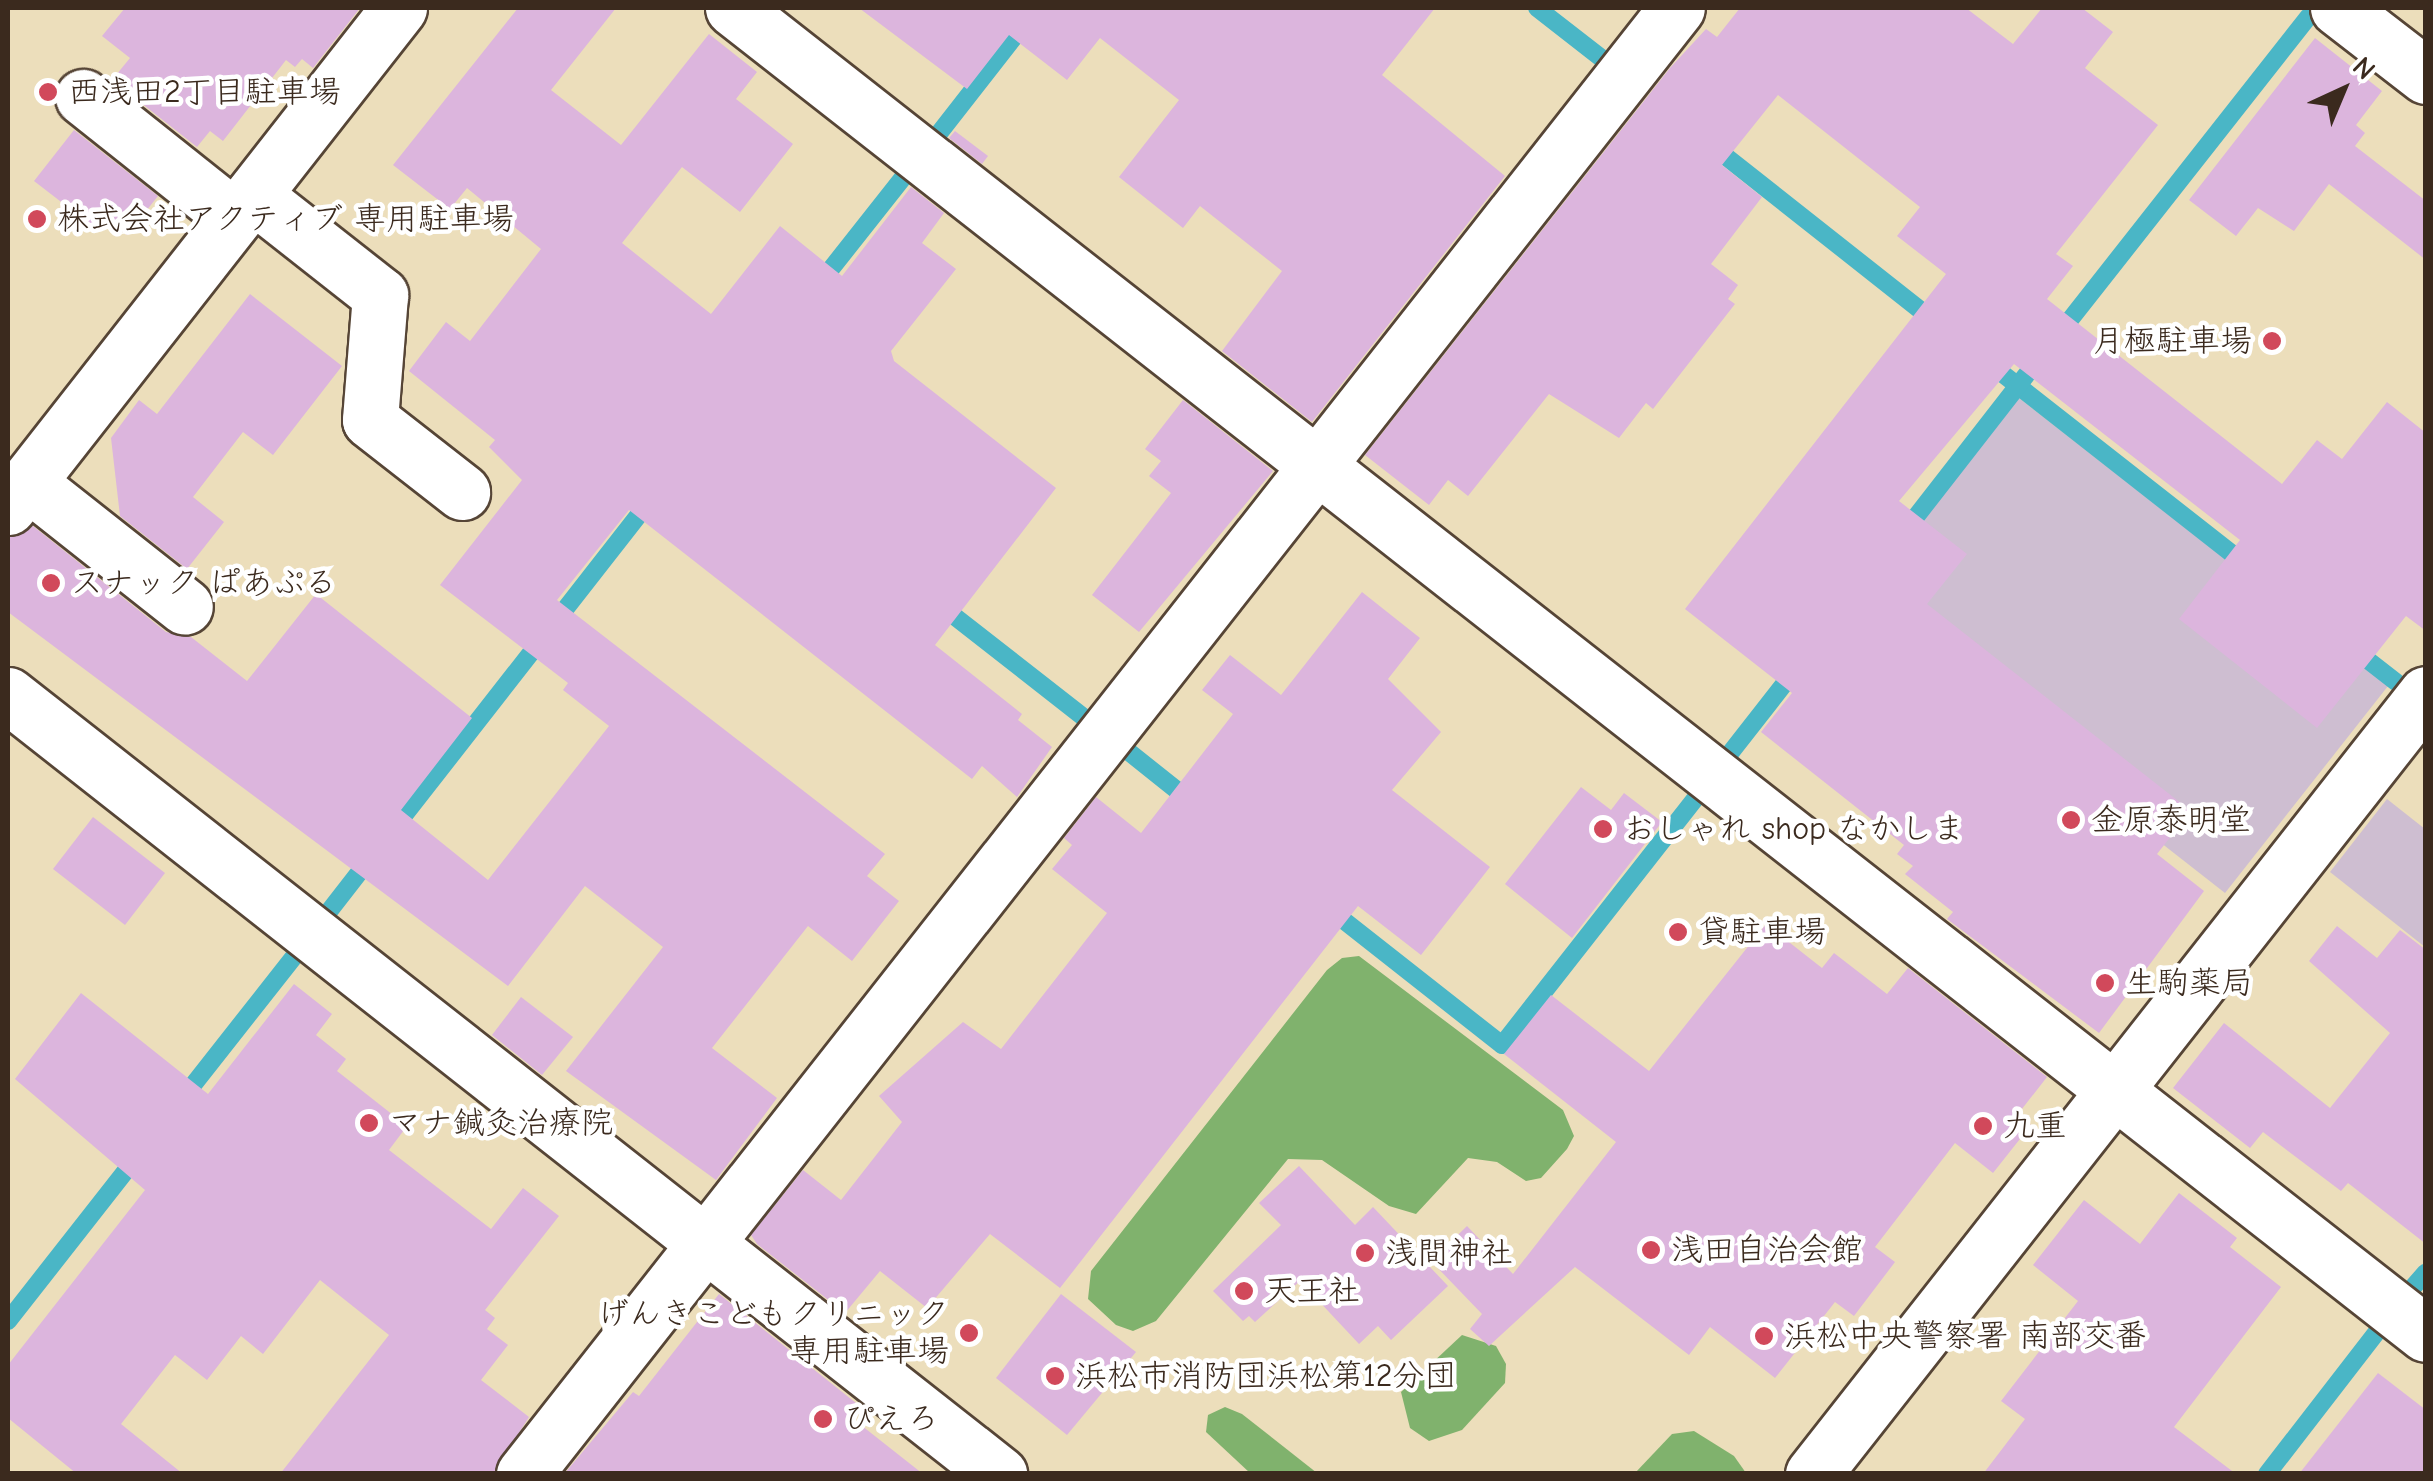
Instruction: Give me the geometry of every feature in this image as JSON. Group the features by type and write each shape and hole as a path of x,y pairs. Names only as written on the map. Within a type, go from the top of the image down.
{"street":[{"path":"185,607 17,495 399,8"},
{"path":"733,8 2426,1334"},
{"path":"524,1474 1677,8"},
{"path":"2338,8 2426,76"},
{"path":"83,97 380,295 370,420 462,492"},
{"path":"1813,1474 2426,694"},
{"path":"8,695 999,1474"}],"shaded area":[{"path":"2019,398 2388,686 2225,893 1857,605"},
{"path":"2387,799 2425,829 2425,947 2330,872"}],"green space":[{"path":"1359,956 1563,1110 1574,1136 1567,1149 1541,1178 1526,1181 1497,1162 1468,1158 1416,1214 1389,1206 1322,1160 1288,1159 1156,1321 1133,1331 1116,1325 1088,1299 1091,1271 1327,970 1342,958"},
{"path":"1462,1335 1496,1346 1506,1364 1505,1383 1462,1430 1429,1441 1410,1428 1401,1392"},
{"path":"1225,1407 1242,1414 1317,1473 1250,1473 1206,1432 1208,1415"},
{"path":"1694,1431 1734,1456 1746,1473 1635,1473 1672,1434"}],"building":[{"path":"125,8 360,8 313,68 302,59 295,67 286,60 223,141 210,131 197,147 112,80 130,58 102,36"},
{"path":"518,8 616,8 551,90 621,145 709,34 757,72 736,99 793,144 740,212 682,167 622,243 711,314 780,226 842,276 911,187 944,213 922,243 956,269 891,351 894,361 1056,488 935,645 1022,714 1018,720 1052,747 1017,797 982,766 972,779 629,510 557,600 885,854 867,876 899,901 852,961 808,926 712,1048 777,1098 716,1180 566,1071 663,947 585,886 508,986 8,612 8,538 33,526 166,632 191,637 247,681 316,594 472,718 401,810 488,880 609,726 563,690 568,683 440,585 522,480 489,447 495,440 409,371 446,322 470,341 541,249 467,188 450,209 393,165"},
{"path":"859,8 1435,8 1382,75 1505,176 1312,422 1222,351 1282,271 1200,206 1183,228 1119,177 1179,100 1100,38 1067,80 1009,35 967,89"},
{"path":"1740,8 1966,8 2013,44 2042,8 2082,8 2113,32 2085,68 2158,125 2056,254 2073,266 2047,299 2282,484 2317,440 2342,459 2387,402 2426,433 2426,631 2406,616 2317,728 2179,619 2240,540 2014,364 1899,501 1967,554 1927,604 2191,811 2157,854 2204,891 2099,1033 1947,919 1953,912 1905,874 1913,866 1897,854 1904,845 1761,732 1792,693 1685,609 1946,274 1897,236 1920,207 1778,95 1722,165 1762,197 1711,264 1738,285 1728,299 1735,304 1653,409 1646,403 1619,438 1549,394 1468,496 1448,480 1429,505 1365,455 1670,68 1706,29 1717,37"},
{"path":"2315,38 2382,91 2356,125 2365,133 2355,146 2426,201 2426,260 2329,184 2294,231 2258,208 2236,236 2189,200"},
{"path":"74,130 158,196 127,235 104,216 95,228 34,181"},
{"path":"955,131 988,156 982,164 949,138"},
{"path":"250,294 342,366 273,455 243,432 193,497 224,522 187,569 120,516 111,438 139,400 157,414"},
{"path":"1183,400 1273,471 1139,632 1092,595 1171,493 1149,476 1161,461 1145,449"},
{"path":"1362,592 1420,638 1388,679 1441,732 1392,790 1490,867 1421,955 1358,906 1060,1288 990,1234 927,1308 880,1271 845,1313 757,1244 751,1235 803,1170 841,1200 902,1122 879,1096 963,1022 1001,1049 1107,913 1052,869 1072,845 1064,838 1096,797 1141,833 1233,714 1202,690 1230,655 1281,695"},
{"path":"1581,787 1611,810 1624,793 1662,822 1572,938 1505,884"},
{"path":"93,817 165,873 125,925 53,869"},
{"path":"1766,924 1822,968 1834,953 1887,994 1908,968 2047,1077 2018,1114 2031,1125 1993,1173 1955,1143 1875,1247 1895,1262 1854,1316 1835,1302 1775,1378 1710,1327 1689,1355 1575,1267 1489,1346 1470,1329 1482,1314 1431,1261 1467,1226 1513,1274 1616,1142 1504,1054 1551,995 1649,1071"},
{"path":"2337,926 2377,958 2400,930 2426,950 2426,1244 2348,1183 2341,1191 2263,1132 2250,1148 2173,1088 2224,1023 2330,1108 2390,1033 2309,961"},
{"path":"294,984 332,1014 316,1035 346,1059 337,1071 407,1126 389,1150 491,1229 523,1188 559,1216 485,1310 495,1318 487,1329 508,1345 481,1380 529,1417 493,1474 280,1474 389,1335 320,1280 263,1354 241,1336 207,1380 175,1355 121,1424 183,1474 77,1474 8,1418 8,1365 145,1190 15,1079 81,993 208,1094"},
{"path":"521,997 573,1037 542,1075 492,1035"},
{"name":"浅間神社","path":"1299,1166 1355,1225 1373,1207 1448,1286 1391,1340 1378,1326 1359,1344 1300,1281 1255,1322 1249,1316 1243,1321 1213,1291 1281,1225 1259,1203"},
{"path":"2179,1193 2237,1238 2230,1247 2281,1287 2174,1427 2236,1474 1983,1474 2025,1419 2001,1401 2078,1301 2033,1265 2084,1200 2140,1244"},
{"path":"719,1294 861,1407 852,1418 923,1474 564,1474 633,1392 639,1396"},
{"name":"浜松市消防団浜松第12分団","path":"1061,1294 1136,1352 1067,1435 996,1378"},
{"path":"2378,1373 2426,1410 2426,1474 2299,1474"}],"waterway":[{"path":"940,132 1037,8"},
{"path":"1537,8 1600,57"},
{"path":"2058,335 2308,17"},
{"path":"1710,144 1937,323"},
{"path":"819,284 902,179"},
{"path":"1904,532 2042,355"},
{"path":"1985,360 2248,566"},
{"path":"391,832 652,498"},
{"path":"940,605 1082,716"},
{"path":"2351,647 2396,682"},
{"path":"1731,752 1795,670"},
{"path":"1129,752 1193,803"},
{"path":"1328,908 1502,1045 1695,799"},
{"path":"330,910 372,856"},
{"path":"182,1099 293,958"},
{"path":"8,1321 138,1155"},
{"path":"2414,1286 2426,1272"},
{"path":"2267,1474 2376,1333"}],"place":[{"name":"西浅田2丁目駐車場","path":"48,92"},
{"name":"株式会社アクティブ 専用駐車場","path":"37,219"},
{"name":"月極駐車場","path":"2272,341"},
{"name":"スナック ぱあぷる","path":"51,583"},
{"name":"金原泰明堂","path":"2071,820"},
{"name":"おしゃれ shop なかしま","path":"1603,829"},
{"name":"貸駐車場","path":"1678,932"},
{"name":"生駒薬局","path":"2105,983"},
{"name":"マナ鍼灸治療院","path":"369,1123"},
{"name":"九重","path":"1983,1126"},
{"name":"浅田自治会館","path":"1651,1250"},
{"name":"浅間神社","path":"1365,1253"},
{"name":"天王社","path":"1244,1291"},
{"name":"げんきこどもクリニック 専用駐車場","path":"969,1333"},
{"name":"浜松中央警察署 南部交番","path":"1764,1336"},
{"name":"浜松市消防団浜松第12分団","path":"1055,1376"},
{"name":"ぴえろ","path":"823,1419"}]}
